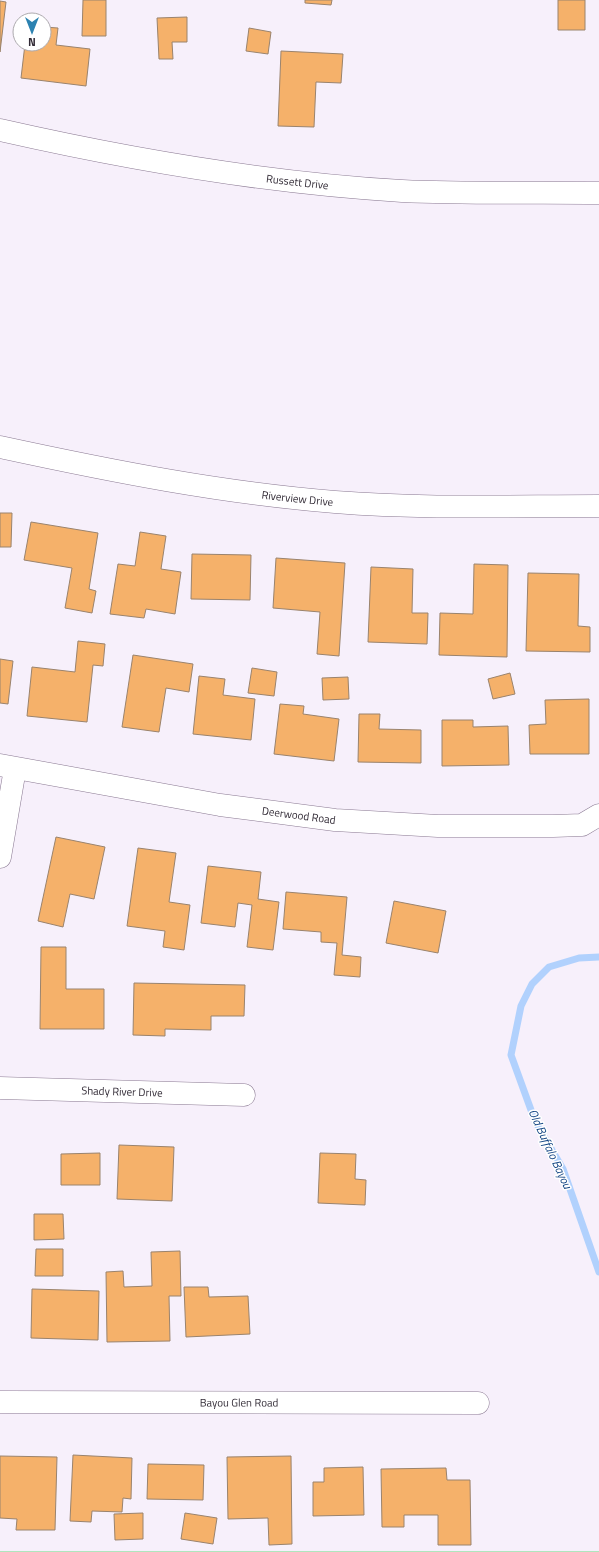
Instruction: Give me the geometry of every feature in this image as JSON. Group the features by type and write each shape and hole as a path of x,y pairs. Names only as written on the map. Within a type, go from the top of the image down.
{"street":[{"name":"Russett Drive","path":"0,130 88,150 272,179 402,191 599,193"},
{"name":"Riverview Drive","path":"0,447 132,475 253,494 336,502 436,506 599,506"},
{"name":"Deerwood Road","path":"7,767 220,805 335,820 438,826 553,826 582,825 599,815"},
{"path":"0,857 7,767"},
{"name":"Shady River Drive","path":"0,1088 244,1095"},
{"name":"Bayou Glen Road","path":"0,1402 478,1403"}],"green space":[{"path":"599,1551 599,1552 0,1552"}],"building":[{"path":"83,0 106,0 106,36 82,36"},
{"path":"305,0 332,0 331,5 305,3"},
{"path":"558,0 585,0 585,30 558,30"},
{"path":"0,1 6,2 0,52"},
{"path":"187,17 187,42 172,42 173,59 159,59 157,18"},
{"path":"52,28 58,28 56,45 90,49 86,86 21,78 24,52 52,52"},
{"path":"249,28 271,32 268,54 246,51"},
{"path":"281,51 343,54 341,83 316,82 314,127 278,126"},
{"path":"0,513 12,513 11,547 0,547"},
{"path":"31,522 98,533 89,589 96,591 92,613 65,608 72,568 24,560"},
{"path":"140,532 166,536 161,569 181,572 175,614 146,609 144,618 110,614 118,564 135,566"},
{"path":"192,554 251,555 250,600 191,599"},
{"path":"276,558 345,563 339,656 317,654 320,612 273,608"},
{"path":"474,564 508,565 507,657 439,655 440,613 473,614"},
{"path":"371,567 413,569 412,613 428,613 427,644 368,642"},
{"path":"528,573 579,574 578,626 590,627 590,652 526,651"},
{"path":"78,641 105,644 103,666 93,665 87,722 27,716 32,667 75,672"},
{"path":"133,655 193,664 189,692 166,688 159,732 122,727"},
{"path":"0,659 13,661 8,704 0,703"},
{"path":"252,668 277,672 274,696 248,693"},
{"path":"510,673 515,694 493,699 488,679"},
{"path":"199,676 225,679 223,695 255,699 251,740 193,734"},
{"path":"348,677 349,699 323,700 322,678"},
{"path":"589,699 589,754 530,754 529,725 546,724 545,700"},
{"path":"280,704 304,706 303,714 339,719 334,761 274,754"},
{"path":"359,714 380,714 379,729 421,730 421,763 358,762"},
{"path":"442,720 473,720 473,727 508,726 509,765 442,766"},
{"path":"56,837 105,847 94,899 70,894 63,927 38,921"},
{"path":"138,848 176,853 169,902 190,905 184,950 163,947 165,931 127,926"},
{"path":"208,866 261,872 258,899 279,902 273,950 247,947 252,905 238,903 235,927 201,923"},
{"path":"286,892 347,897 342,955 361,957 360,977 334,975 337,943 321,942 321,932 283,929"},
{"path":"394,901 446,911 438,953 386,943"},
{"path":"41,947 66,947 66,989 104,989 104,1029 40,1029"},
{"path":"134,983 245,985 244,1016 211,1016 211,1030 165,1029 165,1036 133,1035"},
{"path":"119,1145 174,1147 172,1201 117,1199"},
{"path":"100,1153 100,1185 61,1185 61,1154"},
{"path":"320,1153 356,1154 355,1179 366,1180 365,1205 318,1203"},
{"path":"34,1214 63,1214 64,1239 34,1240"},
{"path":"36,1249 63,1249 63,1276 35,1276"},
{"path":"180,1251 181,1296 169,1296 170,1341 107,1342 106,1272 123,1271 124,1287 152,1286 151,1252"},
{"path":"184,1287 208,1287 209,1297 248,1296 250,1334 186,1337"},
{"path":"32,1289 99,1291 98,1340 31,1338"},
{"path":"73,1455 132,1458 131,1499 123,1498 122,1512 92,1511 91,1522 70,1521"},
{"path":"0,1456 57,1457 55,1530 16,1530 17,1519 0,1518"},
{"path":"291,1456 292,1544 269,1545 268,1518 228,1519 227,1457"},
{"path":"148,1464 204,1465 203,1500 147,1499"},
{"path":"363,1467 364,1515 313,1516 313,1482 324,1482 324,1468"},
{"path":"446,1468 447,1480 470,1480 471,1545 438,1545 438,1515 404,1515 404,1527 382,1527 381,1469"},
{"path":"143,1513 143,1539 115,1540 114,1514"},
{"path":"185,1513 217,1518 213,1544 181,1539"}],"waterway":[{"name":"Old Buffalo Bayou","path":"599,957 579,958 549,967 532,984 521,1006 511,1055 535,1121 563,1169 599,1272"}]}
